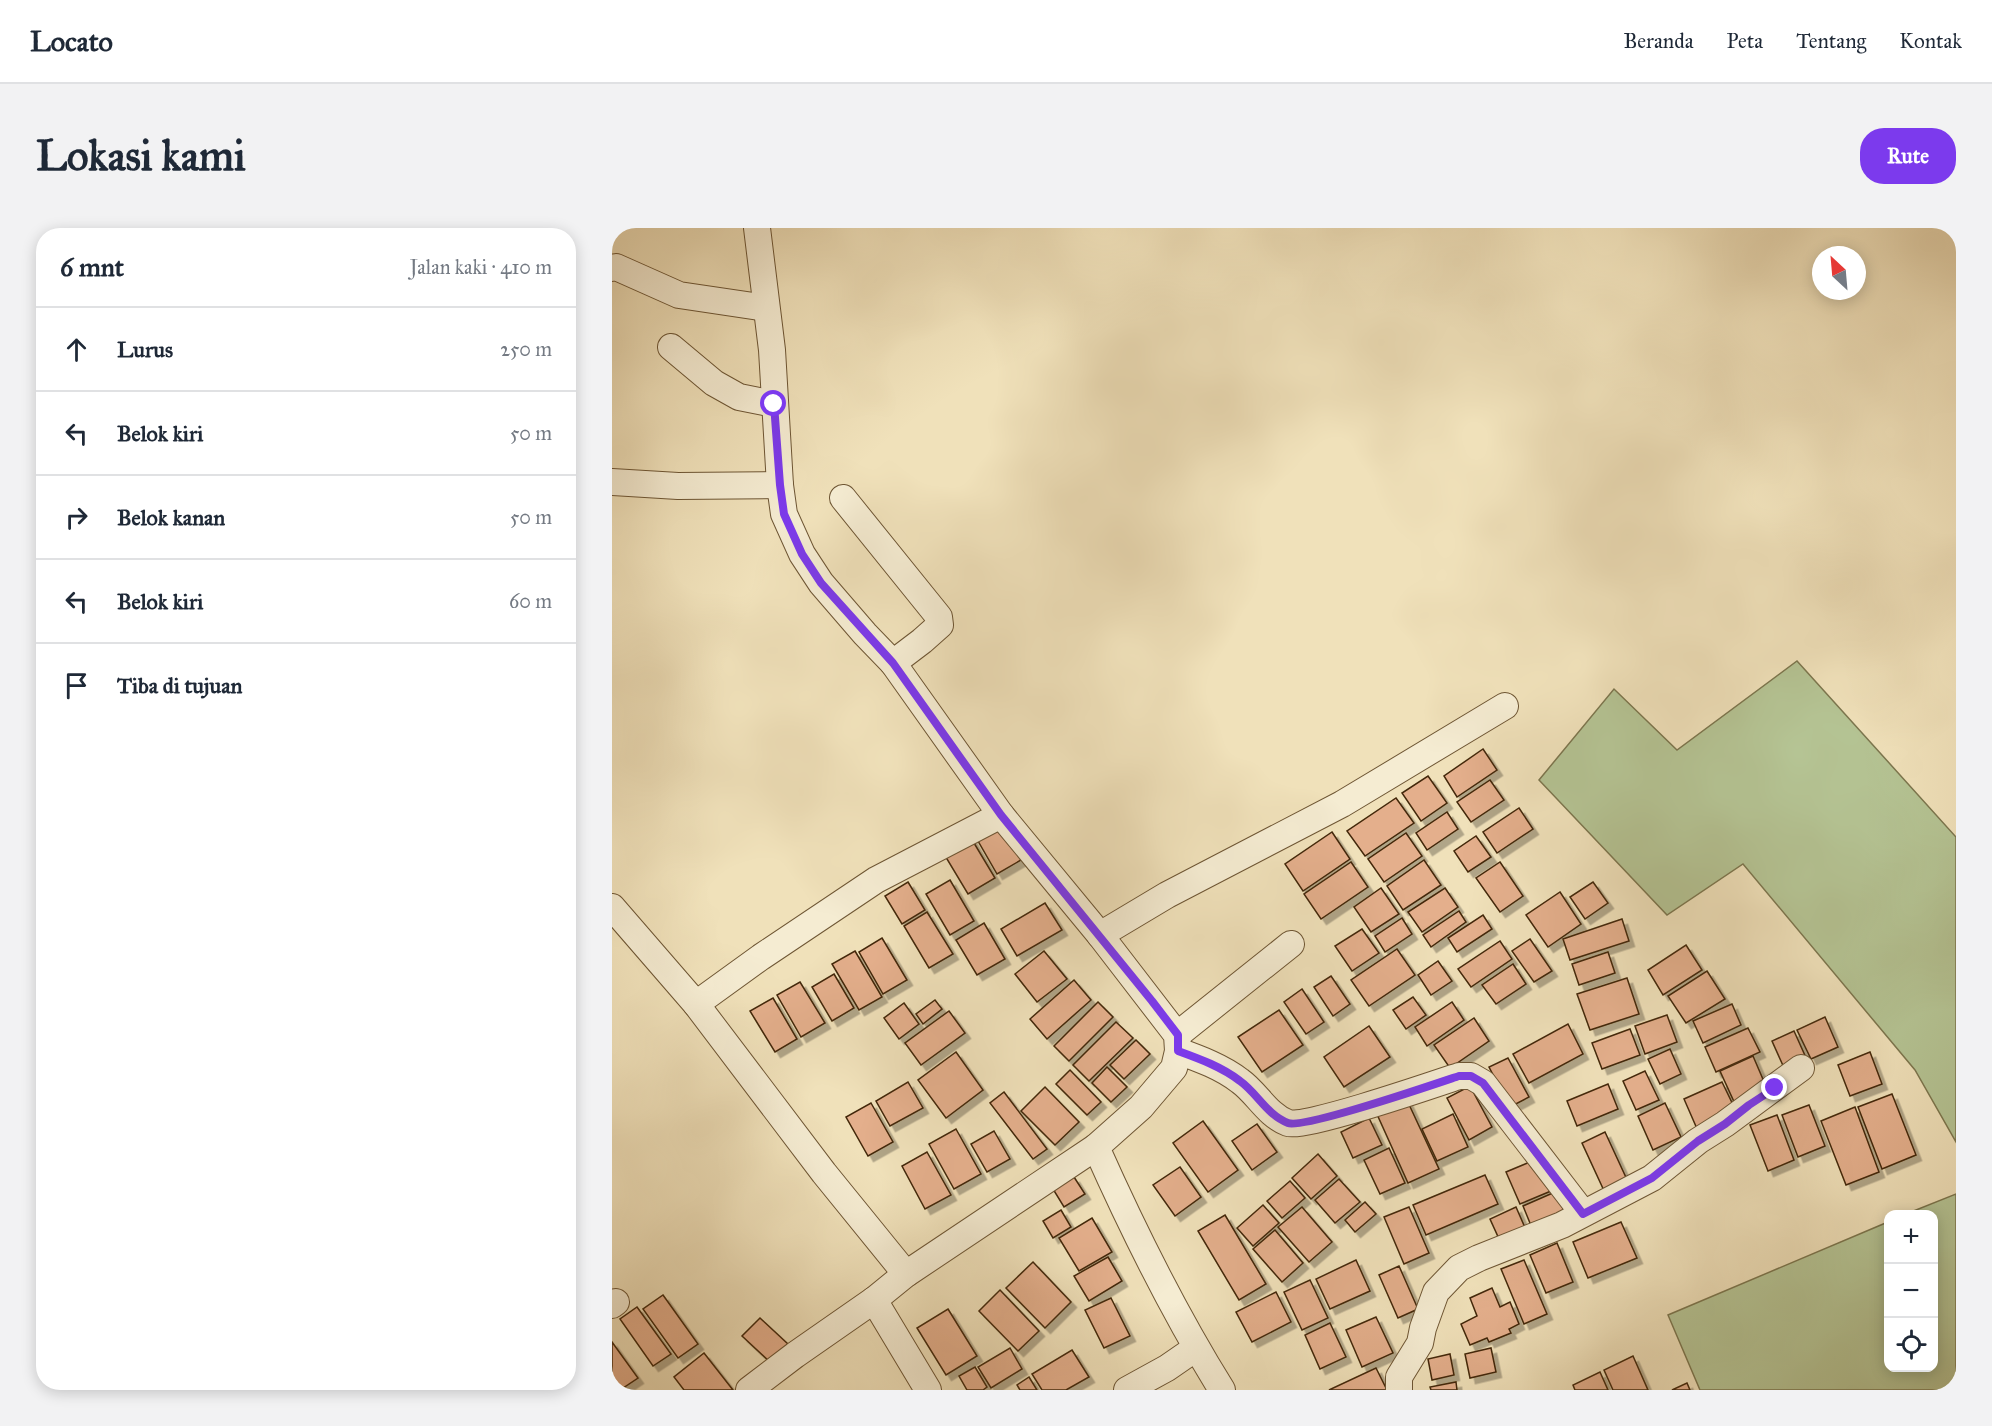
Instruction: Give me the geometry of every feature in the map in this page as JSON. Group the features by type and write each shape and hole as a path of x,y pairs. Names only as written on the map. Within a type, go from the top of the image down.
{"street":[{"path":"757,228 772,350 774,404 784,514 808,563 821,583 893,663 1001,815 1100,935 1178,1043 1242,1082 1277,1117 1290,1124 1311,1121 1392,1098 1459,1076 1471,1076 1483,1083 1583,1214"},
{"path":"612,268 616,267 679,296 766,308"},
{"path":"671,347 714,383 739,397 774,404"},
{"path":"612,482 678,486 780,485"},
{"path":"843,498 939,617 940,625 893,663"},
{"path":"1100,935 1167,896 1342,804 1505,706"},
{"path":"696,1004 761,957 876,880 1001,815"},
{"path":"612,907 696,1004 824,1173 906,1274"},
{"path":"749,1390 874,1300 906,1274 1096,1147 1141,1107 1174,1068 1178,1043 1291,944"},
{"path":"1400,1390 1399,1377 1420,1343 1436,1292 1460,1268 1479,1258 1562,1225 1652,1178 1698,1141 1801,1068"},
{"path":"1096,1147 1155,1271 1196,1348 1222,1390"},
{"path":"874,1300 928,1390"},
{"path":"1127,1390 1167,1368 1196,1348"}],"green space":[{"path":"1797,661 1956,837 1956,1142 1915,1070 1743,864 1667,915 1539,780 1614,689 1677,750"},
{"path":"1956,1194 1956,1390 1700,1390 1668,1315 1884,1224 1884,1372 1938,1372 1938,1210 1916,1210"}],"building":[{"path":"1483,749 1497,770 1457,797 1444,776"},
{"path":"1428,776 1447,803 1421,821 1402,793"},
{"path":"1490,780 1504,800 1471,822 1457,802"},
{"path":"1396,798 1414,823 1365,856 1347,831"},
{"path":"1519,808 1533,829 1497,853 1483,832"},
{"path":"1447,812 1458,829 1427,850 1416,833"},
{"path":"998,820 1021,860 997,874 974,834"},
{"path":"1332,832 1350,859 1303,891 1285,864"},
{"path":"1406,833 1422,856 1384,882 1368,859"},
{"path":"1476,836 1491,857 1468,872 1454,851"},
{"path":"971,838 995,878 968,894 944,854"},
{"path":"1424,860 1441,885 1403,910 1387,886"},
{"path":"1351,862 1368,887 1321,919 1304,894"},
{"path":"1500,862 1523,896 1500,912 1476,878"},
{"path":"950,880 974,921 950,935 926,894"},
{"path":"908,882 925,910 902,924 885,896"},
{"path":"1593,882 1608,903 1585,919 1570,897"},
{"path":"1381,888 1399,914 1371,932 1354,907"},
{"path":"1445,888 1458,907 1422,932 1408,912"},
{"path":"1560,892 1581,924 1548,947 1526,915"},
{"path":"1045,903 1062,930 1017,956 1001,929"},
{"path":"1459,911 1466,922 1431,947 1423,935"},
{"path":"927,912 953,954 929,968 904,926"},
{"path":"1483,915 1492,929 1457,952 1448,938"},
{"path":"1402,918 1412,934 1385,952 1375,936"},
{"path":"1622,919 1629,941 1570,960 1563,939"},
{"path":"984,923 1005,959 977,975 956,940"},
{"path":"1362,929 1379,953 1352,971 1335,946"},
{"path":"882,938 907,980 883,994 859,952"},
{"path":"1530,939 1552,971 1534,982 1512,951"},
{"path":"1500,941 1512,959 1471,987 1458,969"},
{"path":"1686,945 1702,970 1663,995 1648,970"},
{"path":"1397,949 1415,975 1369,1006 1351,980"},
{"path":"855,951 882,997 859,1010 832,964"},
{"path":"1044,951 1067,979 1037,1002 1015,974"},
{"path":"1608,952 1615,973 1579,985 1572,964"},
{"path":"1438,961 1452,981 1431,995 1418,975"},
{"path":"1513,964 1526,984 1496,1004 1482,985"},
{"path":"1707,971 1725,999 1686,1023 1668,996"},
{"path":"834,974 854,1008 832,1021 812,987"},
{"path":"1331,976 1350,1004 1333,1016 1314,987"},
{"path":"1627,978 1639,1014 1590,1030 1577,994"},
{"path":"1074,980 1091,1000 1047,1039 1030,1019"},
{"path":"800,982 825,1023 801,1037 777,995"},
{"path":"1302,989 1324,1022 1306,1034 1284,1002"},
{"path":"1413,997 1426,1015 1406,1029 1393,1010"},
{"path":"773,998 797,1039 775,1052 750,1011"},
{"path":"935,1000 942,1009 923,1024 916,1014"},
{"path":"1098,1002 1113,1017 1069,1061 1054,1046"},
{"path":"1452,1002 1464,1020 1427,1046 1415,1027"},
{"path":"904,1003 919,1024 899,1039 884,1018"},
{"path":"1732,1004 1741,1025 1703,1043 1693,1021"},
{"path":"1279,1010 1303,1045 1262,1072 1238,1037"},
{"path":"949,1011 965,1033 921,1065 905,1043"},
{"path":"1667,1015 1677,1042 1645,1054 1635,1026"},
{"path":"1825,1017 1838,1047 1811,1059 1797,1030"},
{"path":"1474,1018 1489,1041 1450,1068 1434,1045"},
{"path":"1116,1022 1133,1038 1089,1081 1073,1065"},
{"path":"1568,1024 1583,1054 1529,1083 1513,1054"},
{"path":"1369,1026 1390,1057 1344,1087 1324,1057"},
{"path":"1748,1028 1760,1052 1716,1072 1705,1047"},
{"path":"1630,1029 1640,1055 1602,1069 1592,1043"},
{"path":"1794,1031 1807,1060 1785,1070 1772,1041"},
{"path":"1136,1040 1150,1054 1124,1079 1110,1065"},
{"path":"1670,1049 1681,1074 1660,1084 1648,1059"},
{"path":"956,1052 983,1090 946,1118 918,1080"},
{"path":"1870,1052 1882,1084 1850,1096 1838,1065"},
{"path":"1753,1056 1768,1091 1736,1106 1720,1071"},
{"path":"1508,1058 1529,1097 1510,1107 1489,1067"},
{"path":"1107,1067 1127,1087 1111,1102 1092,1083"},
{"path":"1070,1070 1101,1102 1087,1115 1056,1084"},
{"path":"1645,1071 1659,1100 1636,1110 1623,1081"},
{"path":"908,1082 923,1108 890,1126 876,1101"},
{"path":"1722,1082 1737,1113 1698,1131 1684,1099"},
{"path":"1608,1084 1618,1109 1577,1126 1567,1101"},
{"path":"1470,1086 1492,1127 1469,1140 1447,1098"},
{"path":"1045,1087 1079,1122 1055,1145 1021,1111"},
{"path":"1004,1092 1047,1149 1033,1159 990,1103"},
{"path":"1892,1094 1916,1155 1882,1169 1858,1107"},
{"path":"1406,1098 1439,1169 1408,1183 1376,1112"},
{"path":"871,1103 893,1142 868,1156 846,1117"},
{"path":"1665,1103 1681,1137 1653,1150 1638,1116"},
{"path":"1809,1105 1825,1146 1798,1157 1782,1115"},
{"path":"1855,1107 1879,1172 1846,1185 1821,1121"},
{"path":"1453,1114 1468,1147 1437,1161 1422,1129"},
{"path":"1777,1115 1794,1160 1768,1171 1750,1125"},
{"path":"1369,1118 1382,1145 1353,1158 1341,1132"},
{"path":"1203,1121 1238,1170 1208,1192 1173,1143"},
{"path":"1257,1124 1277,1152 1252,1170 1232,1141"},
{"path":"956,1129 981,1174 954,1189 929,1144"},
{"path":"994,1131 1010,1159 987,1172 971,1144"},
{"path":"1605,1132 1629,1184 1606,1195 1582,1143"},
{"path":"1389,1148 1405,1183 1380,1194 1364,1160"},
{"path":"927,1152 951,1195 925,1209 902,1166"},
{"path":"1318,1154 1337,1176 1311,1199 1292,1178"},
{"path":"1537,1159 1551,1191 1520,1204 1506,1172"},
{"path":"1180,1167 1201,1197 1175,1216 1153,1185"},
{"path":"1485,1175 1498,1204 1426,1235 1413,1205"},
{"path":"1074,1177 1085,1194 1064,1207 1053,1189"},
{"path":"1339,1179 1360,1202 1335,1223 1315,1200"},
{"path":"1290,1181 1305,1198 1282,1218 1267,1201"},
{"path":"1555,1192 1566,1214 1532,1228 1523,1206"},
{"path":"1365,1202 1376,1214 1355,1232 1345,1220"},
{"path":"1263,1205 1279,1223 1253,1246 1237,1228"},
{"path":"1302,1207 1332,1242 1309,1262 1278,1227"},
{"path":"1409,1207 1429,1253 1404,1264 1384,1217"},
{"path":"1516,1207 1526,1230 1500,1241 1490,1219"},
{"path":"1061,1210 1071,1227 1053,1238 1043,1221"},
{"path":"1225,1215 1266,1284 1239,1300 1198,1231"},
{"path":"1092,1218 1112,1252 1079,1271 1059,1238"},
{"path":"1621,1222 1637,1258 1588,1278 1573,1242"},
{"path":"1275,1230 1303,1263 1282,1282 1253,1249"},
{"path":"1557,1243 1573,1282 1546,1293 1530,1255"},
{"path":"1108,1257 1122,1281 1089,1301 1074,1276"},
{"path":"1356,1260 1370,1291 1330,1309 1316,1279"},
{"path":"1524,1260 1547,1314 1524,1324 1501,1269"},
{"path":"1033,1262 1071,1302 1045,1328 1006,1288"},
{"path":"1399,1266 1418,1309 1398,1318 1379,1275"},
{"path":"1310,1280 1328,1318 1302,1330 1284,1292"},
{"path":"1492,1288 1500,1307 1510,1302 1519,1324 1509,1329 1511,1333 1489,1342 1487,1338 1470,1345 1461,1324 1477,1316 1470,1298"},
{"path":"1000,1290 1039,1331 1018,1351 979,1311"},
{"path":"1276,1292 1291,1322 1252,1342 1236,1312"},
{"path":"663,1295 698,1344 678,1358 643,1309"},
{"path":"1111,1298 1130,1336 1104,1348 1085,1310"},
{"path":"637,1307 671,1354 653,1366 620,1319"},
{"path":"948,1309 977,1356 946,1375 917,1328"},
{"path":"1376,1317 1393,1353 1362,1367 1346,1330"},
{"path":"760,1318 788,1344 771,1363 742,1336"},
{"path":"1330,1323 1346,1357 1320,1369 1305,1335"},
{"path":"612,1342 638,1378 620,1390 616,1390 612,1384"},
{"path":"1010,1348 1022,1369 991,1388 978,1367"},
{"path":"1491,1348 1496,1372 1470,1378 1465,1354"},
{"path":"1072,1350 1089,1377 1066,1390 1042,1390 1032,1374"},
{"path":"704,1353 733,1390 684,1390 674,1377"},
{"path":"1450,1354 1454,1375 1432,1380 1428,1359"},
{"path":"1633,1356 1648,1390 1613,1390 1604,1370"},
{"path":"975,1367 987,1387 983,1390 967,1390 959,1376"},
{"path":"1376,1368 1387,1390 1329,1390"},
{"path":"1600,1372 1608,1390 1575,1390 1573,1385"},
{"path":"1029,1377 1037,1390 1020,1390 1017,1385"},
{"path":"1456,1382 1457,1390 1431,1390 1430,1387"},
{"path":"1687,1383 1690,1390 1672,1390"}],"route":[{"path":"774,404 784,514 802,554 821,583 893,663 1001,815 1100,935 1178,1035 1178,1051 1220,1068 1242,1082 1277,1117 1290,1124 1311,1121 1392,1098 1459,1076 1471,1076 1483,1083 1583,1214 1652,1178 1698,1141 1775,1088"}]}
